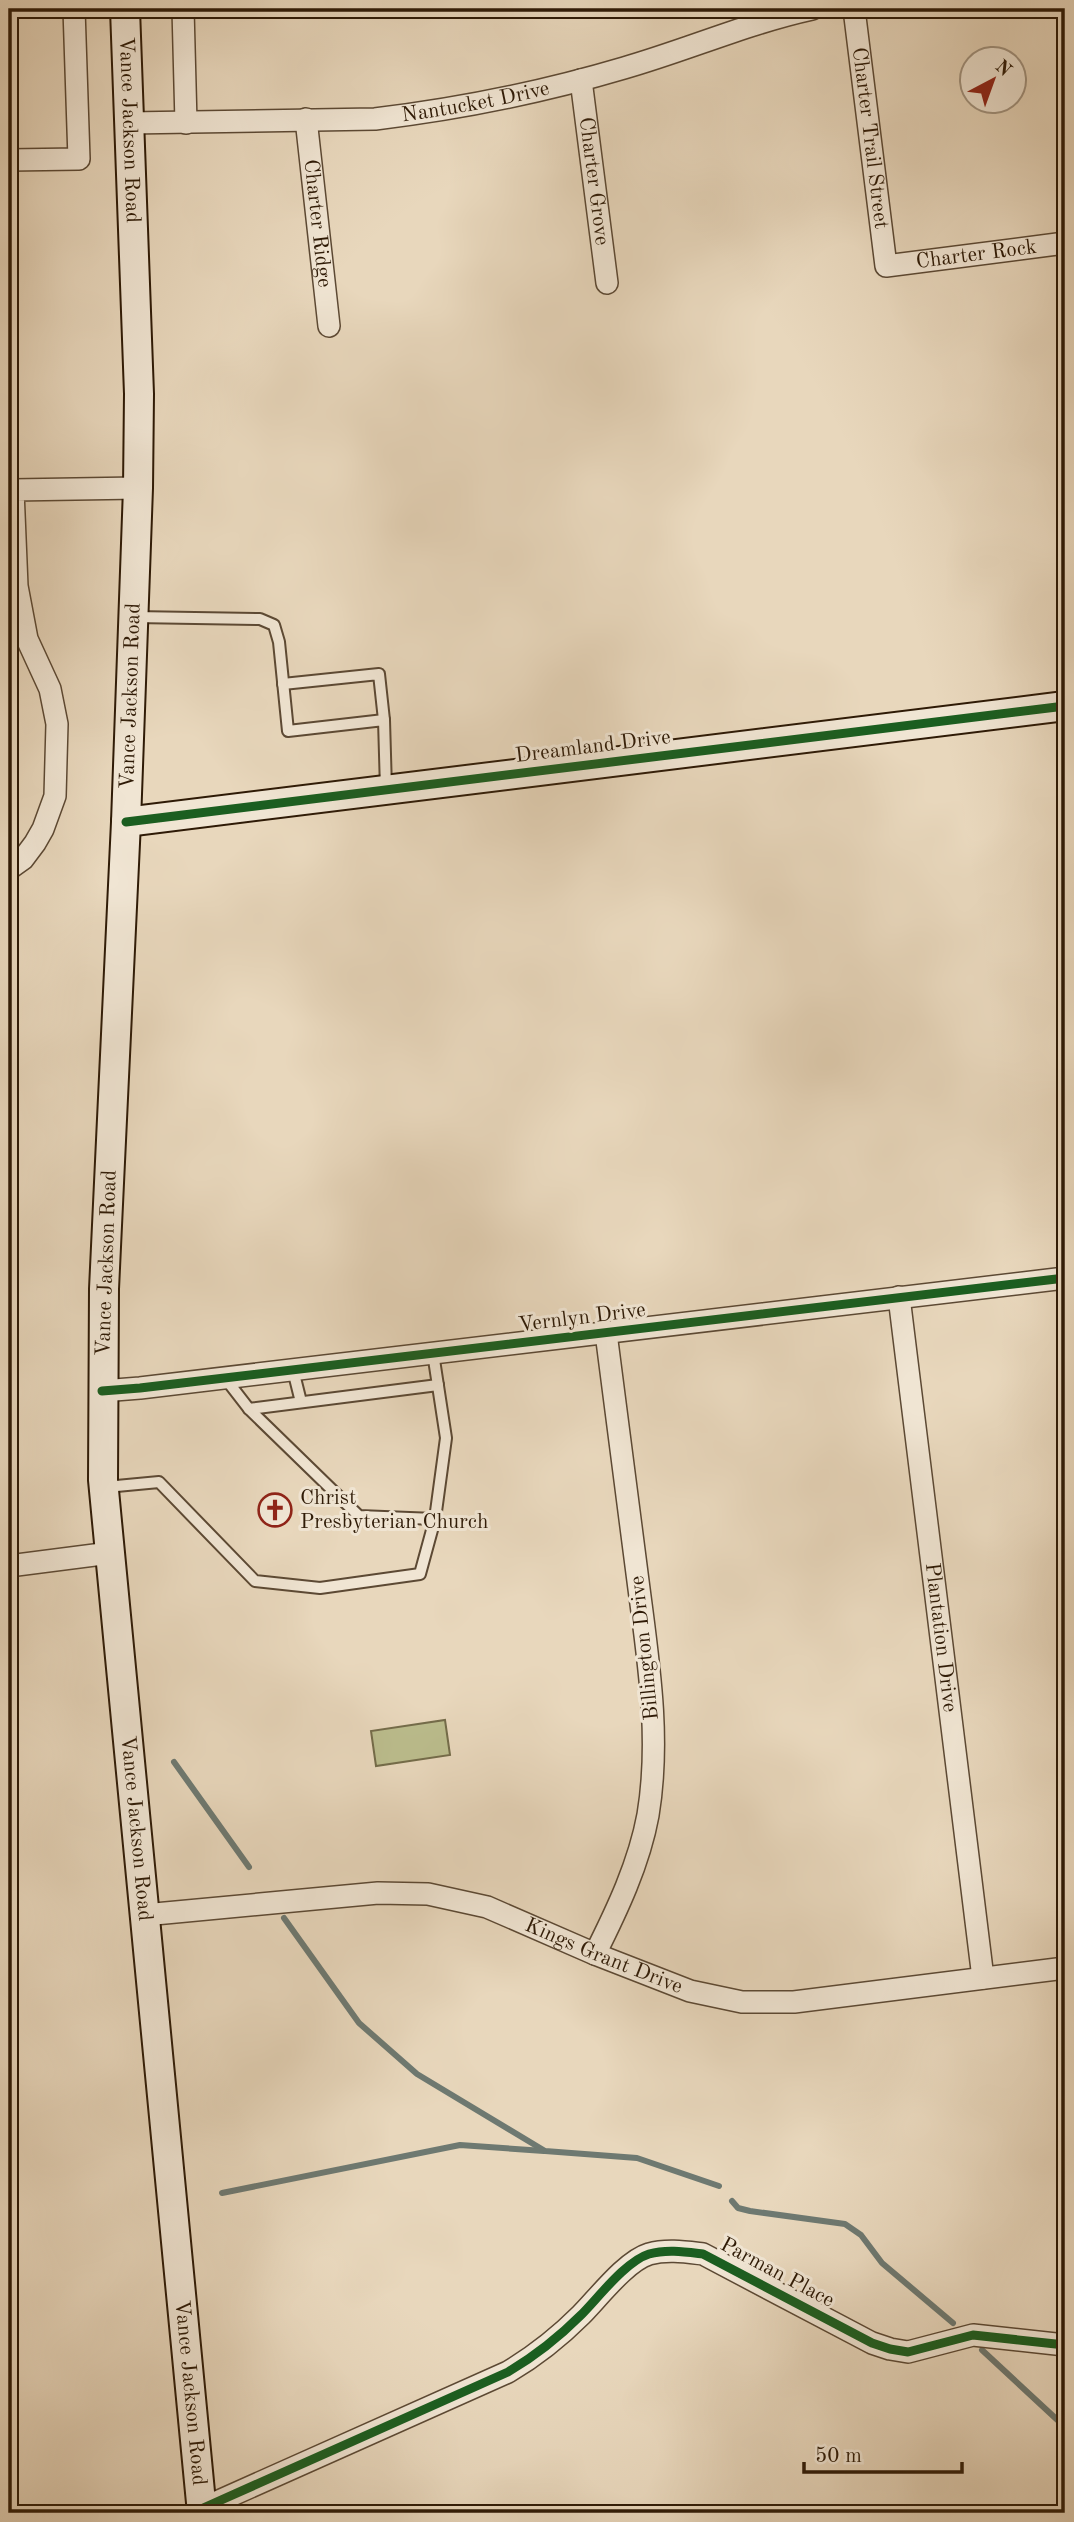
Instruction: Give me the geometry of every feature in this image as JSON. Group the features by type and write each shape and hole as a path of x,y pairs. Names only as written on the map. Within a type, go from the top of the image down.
{"main road":[{"name":"Vance Jackson Road","path":"125,9 139,394 138,488 126,822 104,1289 104,1487 202,2511"},
{"name":"Dreamland Drive","path":"126,822 1065,706"}],"street":[{"path":"9,160 79,159 74,9"},
{"path":"183,9 186,123"},
{"name":"Nantucket Drive","path":"129,123 374,119 415,114 556,87 626,68 782,15 812,9"},
{"name":"Charter Trail Street","path":"854,9 886,266"},
{"name":"Charter Grove","path":"581,80 607,283"},
{"name":"Charter Ridge","path":"306,120 330,326"},
{"name":"Charter Rock","path":"886,266 1065,243"},
{"path":"9,869 23,859 35,843 55,796 57,724 50,689 27,639 17,586 13,490 138,488"},
{"name":"Vernlyn Drive","path":"102,1391 1065,1278"},
{"name":"Plantation Drive","path":"899,1297 983,1978"},
{"name":"Billington Drive","path":"595,1954 634,1866 648,1816 654,1761 653,1699 606,1333"},
{"path":"9,1566 110,1553"},
{"name":"Kings Grant Drive","path":"144,1915 378,1893 428,1894 487,1907 595,1954 690,1991 742,2002 794,2002 1065,1968"},
{"name":"Parman Place","path":"202,2511 508,2372 544,2348 579,2317 621,2273 648,2254 676,2251 704,2254 872,2343 890,2349 908,2351 973,2335 1065,2345"}],"lane":[{"path":"134,617 260,620 274,625 279,642 288,731 384,720"},
{"path":"283,684 379,674 384,720 386,790"},
{"path":"104,1487 159,1482 255,1581 320,1588 420,1574 435,1518 446,1437 433,1353"},
{"path":"293,1370 301,1402"},
{"path":"225,1378 249,1409 359,1516 435,1518"},
{"path":"249,1409 438,1385"}],"green space":[{"path":"445,1720 450,1755 376,1766 371,1731"}],"waterway":[{"path":"174,1762 249,1867"},
{"path":"284,1918 359,2023 417,2074 545,2151 637,2158 719,2186"},
{"path":"222,2193 460,2145 544,2151"},
{"path":"732,2201 738,2208 750,2211 845,2224 861,2235 882,2263 953,2323"},
{"path":"982,2350 1065,2427"}],"cycle path":[{"path":"126,822 1065,706"},
{"path":"102,1391 1065,1278"},
{"path":"201,2509 508,2372 564,2331 631,2264 656,2252 703,2254 872,2343 890,2349 908,2352 973,2335 1065,2345"}],"place":[{"name":"Christ Presbyterian Church","path":"275,1510"}]}
